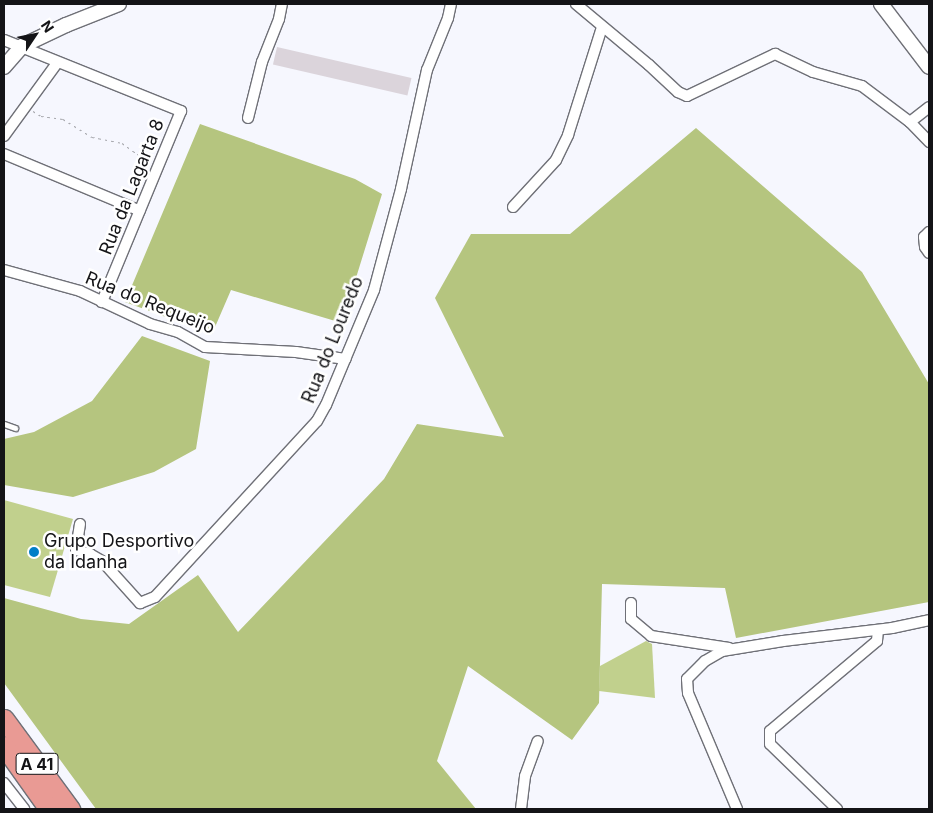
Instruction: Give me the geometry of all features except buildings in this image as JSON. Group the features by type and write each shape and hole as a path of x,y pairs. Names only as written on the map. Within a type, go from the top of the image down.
{"highway":[{"name":"A 41","path":"4,719 70,809"},
{"name":"A 41","path":"4,746 49,809"}],"street":[{"path":"4,67 22,46 66,25 119,4"},
{"path":"248,118 262,62 279,19 282,4"},
{"name":"Rua do Louredo","path":"80,524 76,550 90,554 102,561 140,603 155,597 317,421 326,405 374,290 400,189 427,70 448,18 451,4"},
{"path":"576,4 678,92 687,96 775,54 814,72 862,86 910,122 929,142"},
{"path":"881,4 929,67"},
{"path":"513,207 556,160 568,135 604,29"},
{"path":"4,40 22,46 57,63 4,136"},
{"name":"Rua da Lagarta 8","path":"57,63 181,111 102,302"},
{"path":"910,122 929,107"},
{"path":"4,154 140,212"},
{"path":"929,232 924,237 929,252"},
{"name":"Rua do Requeijo","path":"4,270 80,291 150,324 178,332 205,347 296,352 346,359"},
{"path":"631,603 631,619 651,636 735,649"},
{"path":"737,809 688,693 687,679 705,661 722,651 783,641 878,630 929,620"},
{"path":"837,809 770,744 770,731 877,641 878,630"},
{"path":"521,809 525,776 538,741"},
{"path":"4,782 24,809"}],"lane":[{"path":"4,424 15,428"}],"path":[{"path":"26,106 41,116 63,119 92,137 122,143 142,156 161,160"}],"green space":[{"path":"200,124 355,179 382,194 342,323 231,290 212,334 125,302"},
{"path":"696,128 862,272 929,384 929,602 736,638 725,588 602,584 599,703 572,740 468,666 437,761 476,809 96,809 4,683 4,598 81,619 129,624 198,575 238,632 384,479 417,424 504,437 435,298 471,234 570,234"},
{"path":"142,336 210,361 196,449 154,472 73,497 4,485 4,439 34,432 92,401"},
{"name":"Grupo Desportivo da Idanha","path":"4,500 73,519 50,597 4,585"},
{"path":"646,641 652,644 655,698 599,691 600,666"}],"place":[{"name":"Grupo Desportivo da Idanha","path":"34,552"}]}
